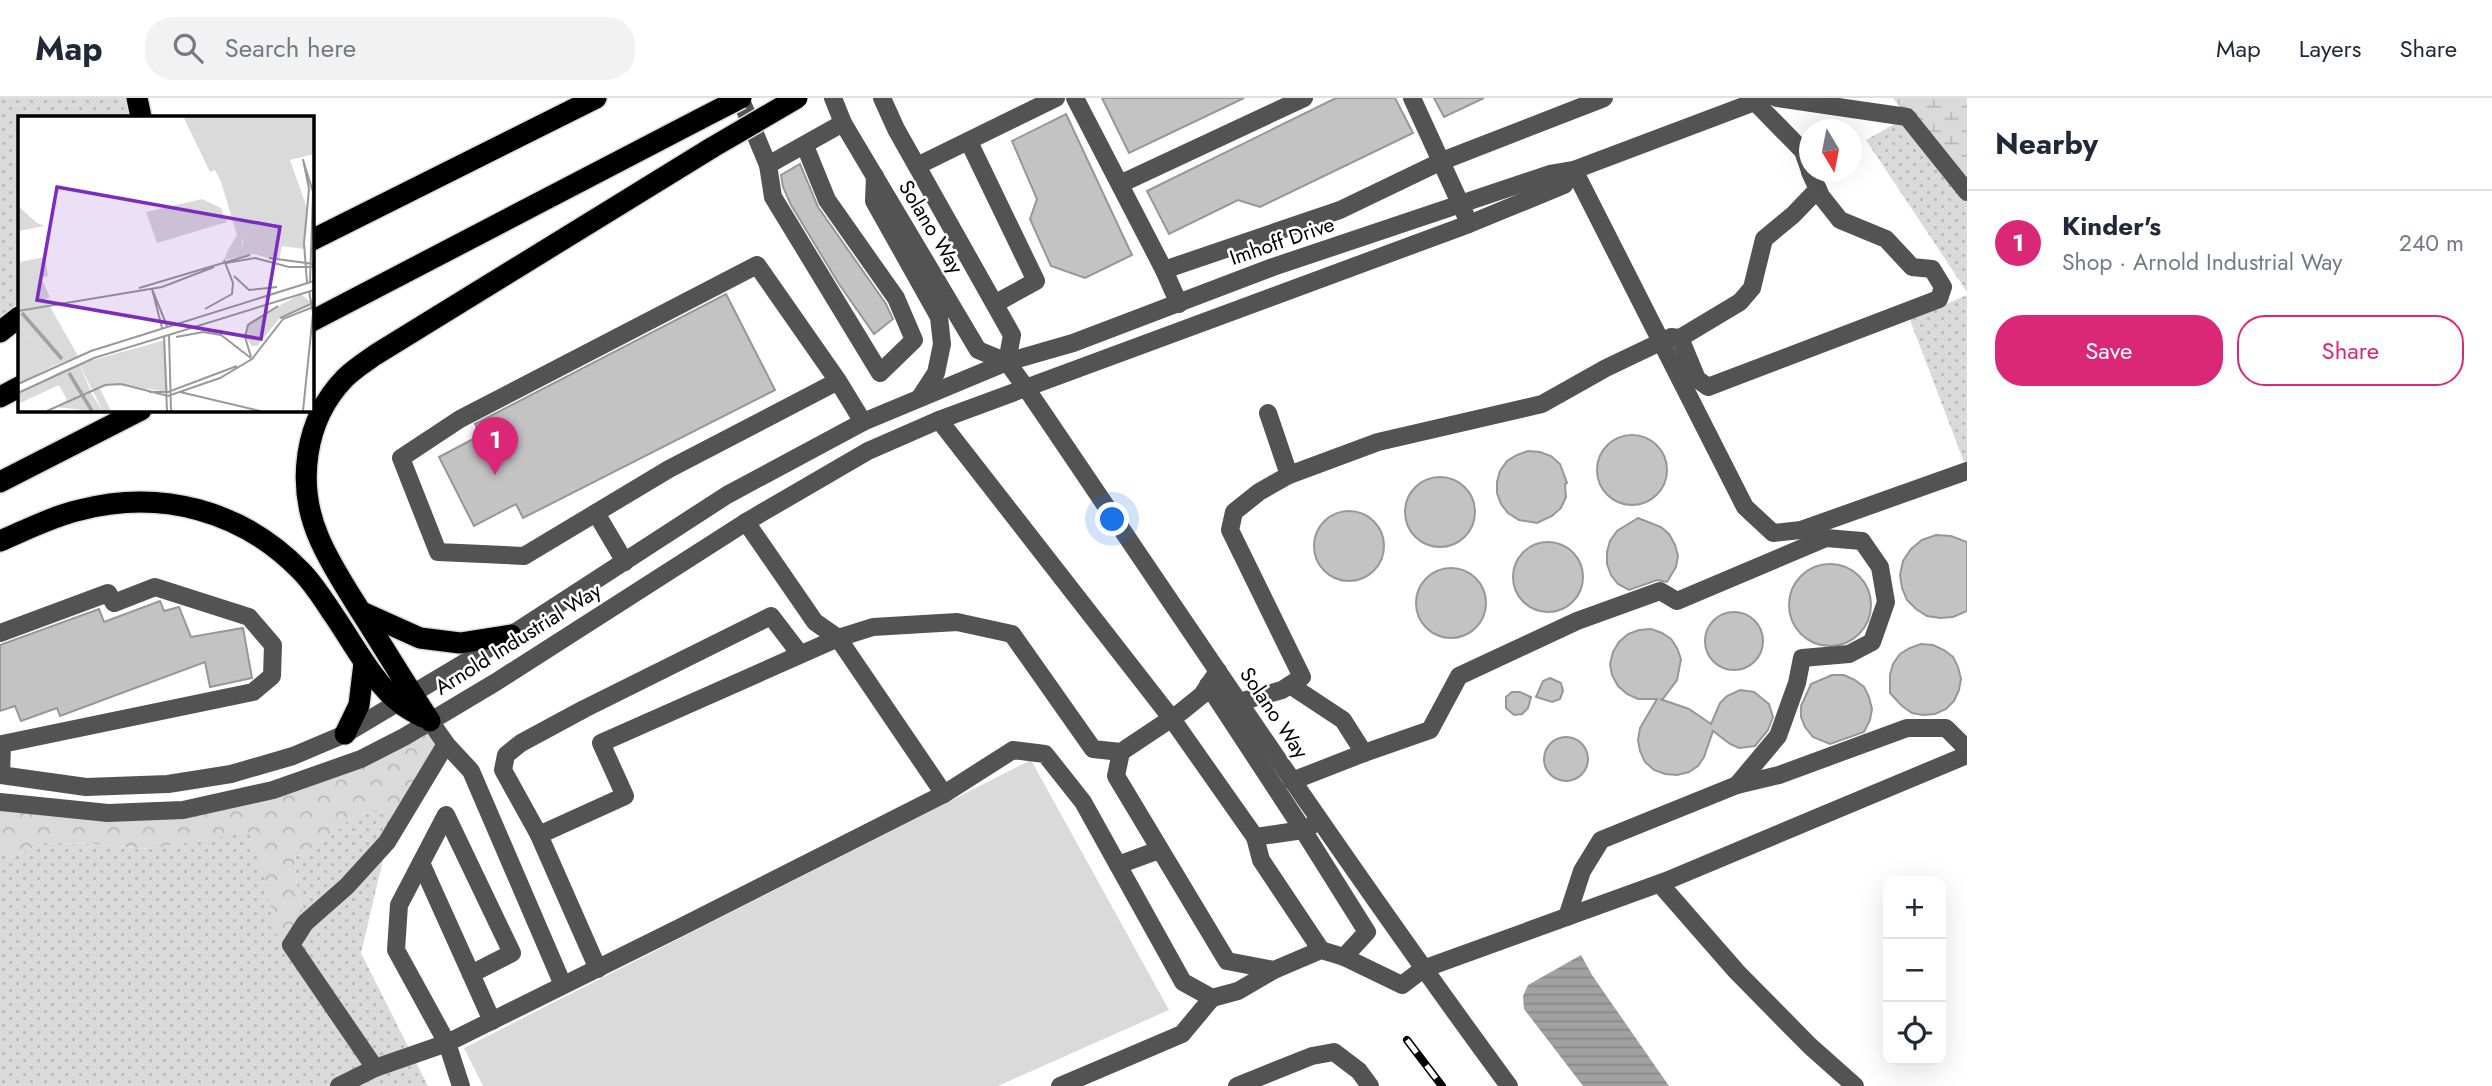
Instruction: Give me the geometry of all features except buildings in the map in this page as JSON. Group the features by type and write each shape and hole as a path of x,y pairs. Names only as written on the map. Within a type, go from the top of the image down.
{"highway":[{"path":"137,98 141,116"},
{"path":"313,240 596,98"},
{"path":"313,320 741,98"},
{"path":"405,699 318,537 307,497 306,464 311,436 321,410 345,378 374,355 797,98"},
{"path":"0,332 18,318"},
{"path":"0,397 18,388"},
{"path":"0,482 139,411"},
{"path":"0,541 78,510 124,501 171,503 221,516 270,544 301,571 333,614 364,663 430,721"},
{"path":"360,611 419,638 460,643 511,635"},
{"path":"345,734 359,705 364,663"}],"street":[{"path":"741,98 768,165 773,197 880,373 914,340 896,298 827,200 804,146"},
{"name":"Solano Way","path":"833,98 843,123 978,350 1007,362 1026,388 1213,678 1239,702 1387,918 1509,1086"},
{"name":"Solano Way","path":"882,98 1012,335 1007,362"},
{"path":"917,166 1056,98"},
{"path":"1075,98 1179,304"},
{"path":"1120,184 1304,98"},
{"path":"1412,98 1469,223"},
{"path":"1164,270 1340,210 1442,161 1604,98"},
{"path":"1777,98 1907,117 1967,192"},
{"path":"1760,100 1799,147"},
{"name":"Imhoff Drive","path":"1007,362 1073,343 1273,267 1550,174 1574,170 1760,100"},
{"path":"768,165 843,123"},
{"path":"969,142 1036,281 996,303"},
{"path":"1574,170 1745,508 1773,533 1801,530 1967,471"},
{"name":"Imhoff Drive","path":"1026,388 1469,223 1564,185 1574,170"},
{"path":"875,176 874,201 939,317 942,344 936,373 921,396"},
{"path":"1680,338 1697,379 1708,387 1939,299 1942,287 1932,270 1912,267 1886,239 1840,220 1815,182"},
{"path":"1239,702 1282,690 1302,677 1230,530 1234,512 1259,492 1289,475 1378,442 1542,404 1661,341 1671,337 1680,338 1740,302 1752,288 1764,239 1818,189"},
{"path":"838,381 669,469 524,556 438,552 401,458 460,419 757,265 838,381 863,422"},
{"name":"Arnold Industrial Way","path":"0,775 86,787 168,785 231,774 293,756 345,734 405,699 511,635 727,495 863,422 1007,362"},
{"name":"Arnold Industrial Way","path":"0,802 108,813 183,810 273,790 361,758 496,682 746,522 868,451 939,420 1026,388"},
{"path":"1268,413 1289,475"},
{"path":"939,420 1172,719 1255,837 1261,860 1321,950 1344,957 1402,985 1423,969 1660,884 1967,755"},
{"path":"596,513 625,562"},
{"path":"746,522 816,622 838,638 944,794"},
{"path":"1292,781 1430,730 1459,676 1577,621 1660,591 1676,601 1826,538 1862,541 1880,567 1885,602 1872,642 1849,654 1802,658 1797,683 1778,736 1737,785"},
{"path":"0,633 108,593 114,603 155,587 248,617 273,645 272,676 253,692 1,744 0,775"},
{"path":"598,969 539,835 503,770 506,755 521,743 584,709 771,616 800,653"},
{"path":"539,835 625,796 601,743 838,638 873,627 957,622 1012,634 1093,749 1121,752 1172,719 1202,695 1213,678 1367,932"},
{"path":"1290,685 1343,720 1364,753"},
{"path":"430,721 446,744 471,771 563,985"},
{"path":"1567,917 1582,871 1601,840 1737,785 1779,775 1907,728 1946,728 1967,749"},
{"path":"375,1068 291,945 305,923 347,887 387,842 446,744"},
{"path":"339,1086 375,1068 447,1043 598,969 944,794 1013,750 1045,754 1083,802 1183,982 1212,998"},
{"path":"1121,752 1116,776 1227,961 1274,970"},
{"path":"461,1086 447,1043 396,950 399,905 446,815 512,953 471,974"},
{"path":"1255,837 1303,830 1320,821"},
{"path":"1118,865 1159,850"},
{"path":"421,863 492,1021"},
{"path":"1660,884 1737,972 1810,1046 1855,1086"},
{"path":"1344,957 1367,932 1387,918"},
{"path":"1060,1086 1182,1034 1212,998 1238,992 1274,970 1321,950"},
{"path":"1237,1086 1312,1056 1334,1052 1359,1071 1370,1086"}],"green space":[{"path":"0,98 137,98 141,116 18,116 18,318 0,332"},
{"path":"1893,98 1967,98 1967,192"},
{"path":"1907,117 1967,192 1967,292 1866,140"},
{"path":"1967,295 1967,470 1910,320"},
{"path":"430,721 446,744 409,805 352,817 330,837 295,857 297,890 305,923 291,945 276,934 264,876 249,832 149,849 42,843 12,857 0,852 0,802 108,813 273,790"},
{"path":"1031,760 1169,1010 998,1086 483,1086 464,1048"},
{"path":"409,805 387,843 361,953 428,1086 0,1086 0,852 12,857 42,843 149,849 249,831 264,875 305,923 297,890 295,857 330,837 352,817"}],"shaded area":[{"path":"1581,955 1669,1086 1583,1086 1524,1009 1523,996 1528,985"}],"railway":[{"path":"1407,1040 1442,1086"}],"place":[{"name":"Kinder's","path":"495,475"}]}
